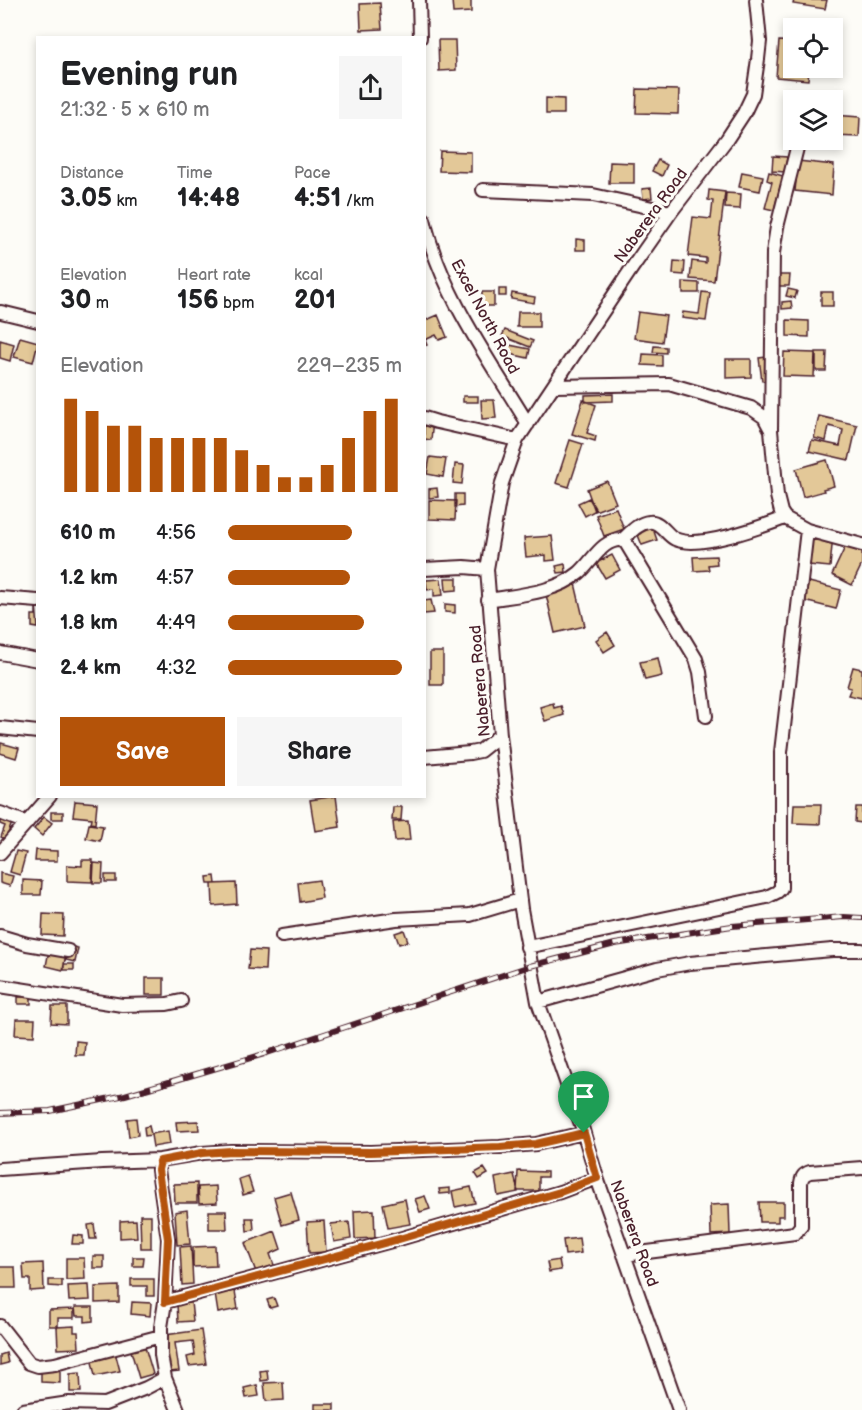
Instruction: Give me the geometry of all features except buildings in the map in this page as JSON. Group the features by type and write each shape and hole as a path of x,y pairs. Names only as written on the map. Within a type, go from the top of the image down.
{"street":[{"path":"419,0 420,36"},
{"name":"Naberera Road","path":"680,1410 597,1178 584,1133 538,1002 520,900 500,735 487,569 502,483 517,440 671,212 727,139 753,94 760,41 756,0"},
{"path":"796,150 777,227 773,253 771,430 777,496 785,518 807,530 862,545"},
{"path":"483,190 593,195 671,212"},
{"name":"Excel North Road","path":"426,228 449,286 469,326 528,424"},
{"path":"0,312 36,321"},
{"path":"554,386 675,385 751,408 764,417 771,430"},
{"path":"426,419 517,440"},
{"path":"488,600 531,593 569,580 610,541 622,540 641,524 651,521 675,539 694,541 728,537 785,518"},
{"path":"527,946 767,897 781,888 781,752 807,530"},
{"path":"622,540 626,543 696,659 706,716"},
{"path":"426,569 464,567 487,569"},
{"path":"0,598 36,601"},
{"path":"0,653 36,660"},
{"path":"0,728 36,732"},
{"path":"426,756 480,751 500,735"},
{"path":"0,853 48,798"},
{"path":"0,813 27,823"},
{"path":"282,936 396,919 470,915 520,900"},
{"path":"0,936 27,944 68,951"},
{"path":"538,1002 657,969 690,963 832,950 862,950"},
{"path":"0,986 122,1005 181,1001"},
{"path":"0,1169 102,1162 160,1161 202,1153 231,1151 371,1152 500,1147 536,1144 584,1133"},
{"path":"160,1161 158,1170 168,1239 161,1355 165,1378 178,1410"},
{"path":"624,1255 795,1233 801,1226 801,1178 805,1174 862,1168"},
{"path":"165,1302 399,1239 560,1192 597,1178"},
{"path":"0,1326 25,1359 38,1366 55,1364 161,1336"},
{"path":"22,1410 69,1402 99,1407 165,1378"}],"railway":[{"path":"0,1113 50,1111 125,1095 264,1054 530,966 615,944 732,926 844,917 862,918"}],"route":[{"path":"584,1133 597,1178 560,1192 399,1239 165,1302 168,1239 158,1170 160,1161 202,1153 231,1151 371,1152 500,1147 536,1144 584,1133"}]}
